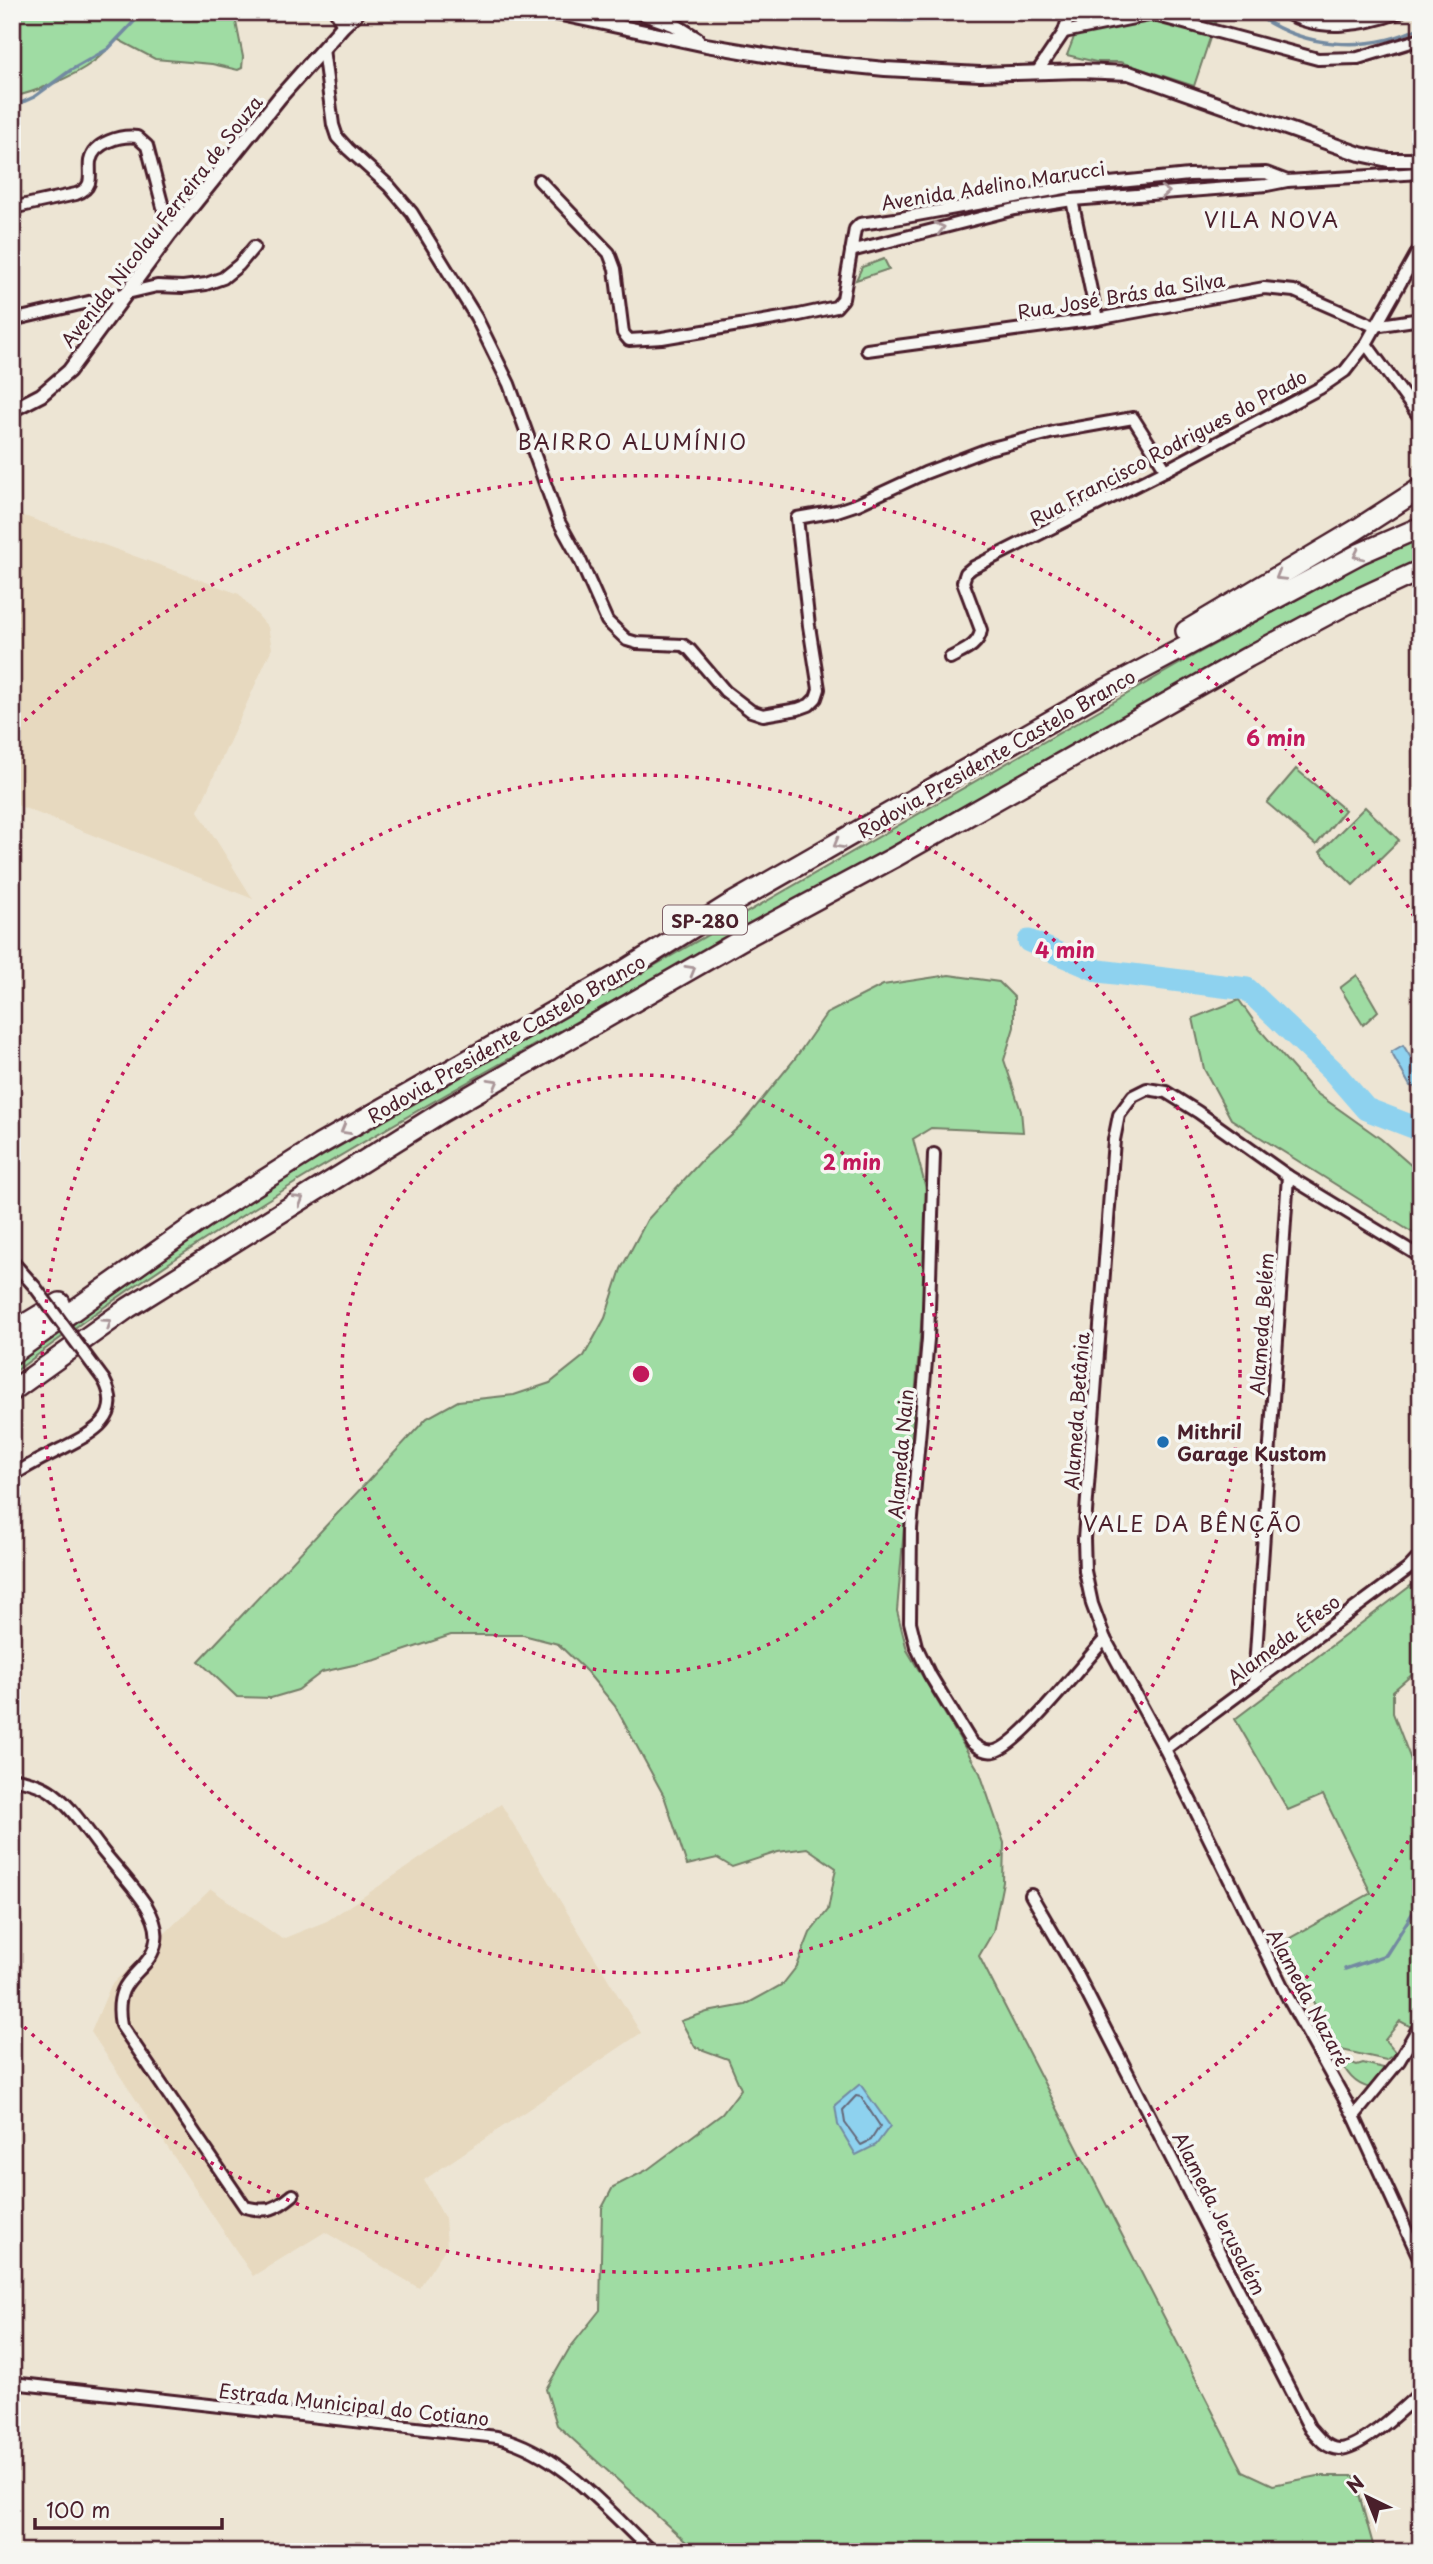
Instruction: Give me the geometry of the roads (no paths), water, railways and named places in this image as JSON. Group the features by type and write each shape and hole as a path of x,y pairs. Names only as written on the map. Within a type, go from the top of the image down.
{"highway":[{"path":"1108,688 1162,646 1421,488"},
{"name":"Rodovia Presidente Castelo Branco","path":"12,1354 202,1219 318,1145 619,974 727,906 1108,688 1361,553 1421,527"},
{"name":"Rodovia Presidente Castelo Branco","path":"12,1391 128,1308 442,1112 750,935 895,857 1236,664 1347,604 1421,570"},
{"path":"12,1332 144,1250 202,1219"}],"street":[{"path":"336,12 343,26"},
{"name":"Avenida Nicolau Ferreira de Souza","path":"12,410 41,395 69,372 170,234 280,97 358,12"},
{"path":"639,12 673,24 706,45"},
{"path":"1038,72 1064,32 1070,12"},
{"path":"1285,12 1327,24 1370,23 1400,12"},
{"path":"561,13 706,45 794,60 885,69 980,74 1129,73 1360,154 1388,160 1421,160"},
{"path":"1064,32 1146,13 1318,59 1357,58 1421,39"},
{"path":"323,49 333,125 338,137 389,186 412,213 476,317 509,384 559,522 580,560 600,606 616,631 627,640 637,643 683,645 725,691 751,711 763,715 779,714 808,705 816,698 819,689 797,518 838,512 925,473 988,449 1054,432 1133,418 1166,470"},
{"path":"12,208 84,190 89,183 93,153 106,143 131,137 143,141 147,146 170,234"},
{"name":"Avenida Adelino Marucci","path":"539,180 609,253 615,270 622,333 629,340 662,338 836,307 843,299 850,251 855,229 860,224 1070,187 1114,182 1189,175 1266,173 1286,181"},
{"name":"Avenida Adelino Marucci","path":"850,251 1016,209 1072,200 1267,185 1286,181 1421,173"},
{"path":"1072,200 1097,319"},
{"path":"895,219 899,238"},
{"name":"Rua Francisco Rodrigues do Prado","path":"950,658 977,643 980,636 981,630 963,582 972,568 1166,470 1320,388 1345,371 1366,344 1421,246"},
{"path":"12,320 157,286 206,284 223,278 239,265 254,247"},
{"name":"Rua José Brás da Silva","path":"867,350 1097,319 1264,288 1294,292 1374,326"},
{"path":"1374,326 1421,319"},
{"path":"1366,344 1421,419"},
{"name":"Alameda Betânia","path":"1165,1749 1105,1639 1092,1604 1085,1572 1084,1539 1114,1140 1119,1115 1133,1096 1147,1089 1166,1092 1288,1176"},
{"name":"Alameda Nain","path":"934,1154 928,1339 911,1529 910,1622 916,1646 930,1675 971,1742 981,1750 992,1752 1003,1749 1020,1734 1105,1639"},
{"path":"1288,1176 1421,1257"},
{"name":"Alameda Belém","path":"1254,1683 1288,1176"},
{"path":"12,1261 35,1287 104,1380 111,1398 110,1408 97,1429 12,1475"},
{"name":"Alameda Éfeso","path":"1165,1749 1408,1569 1421,1555"},
{"name":"Alameda Nazaré","path":"1165,1749 1288,1998 1354,2116 1421,2262"},
{"path":"12,1778 32,1782 53,1793 147,1906 155,1924 157,1939 153,1952 124,1987 117,2006 121,2025 245,2207 261,2212 280,2206 293,2195"},
{"name":"Alameda Jerusalém","path":"1031,1895 1076,1972 1309,2427 1322,2442 1337,2449 1354,2447 1421,2392"},
{"path":"1354,2116 1399,2061 1421,2023"},
{"name":"Estrada Municipal do Cotiano","path":"12,2383 497,2437 518,2442 544,2455 573,2478 652,2552"}],"water":[{"path":"1403,1045 1421,1074 1421,1089 1410,1086 1391,1052"},
{"path":"860,2084 890,2126 876,2145 856,2155 838,2125 835,2105"}],"waterway":[{"path":"12,107 34,97 71,70 108,49 143,12"},
{"path":"823,12 867,19 912,21 1002,12"},
{"path":"1253,12 1292,33 1335,43 1379,41 1421,27"},
{"path":"1029,941 1099,971 1247,989 1333,1071 1366,1109 1421,1130"},
{"path":"1345,1969 1386,1955 1421,1900"}],"place":[{"name":"Mithril Garage Kustom","path":"1163,1442"}],"district":[{"name":"VILA NOVA","path":"1272,219"},
{"name":"BAIRRO ALUMÍNIO","path":"633,441"},
{"name":"VALE DA BÊNÇÃO","path":"1193,1523"}]}
